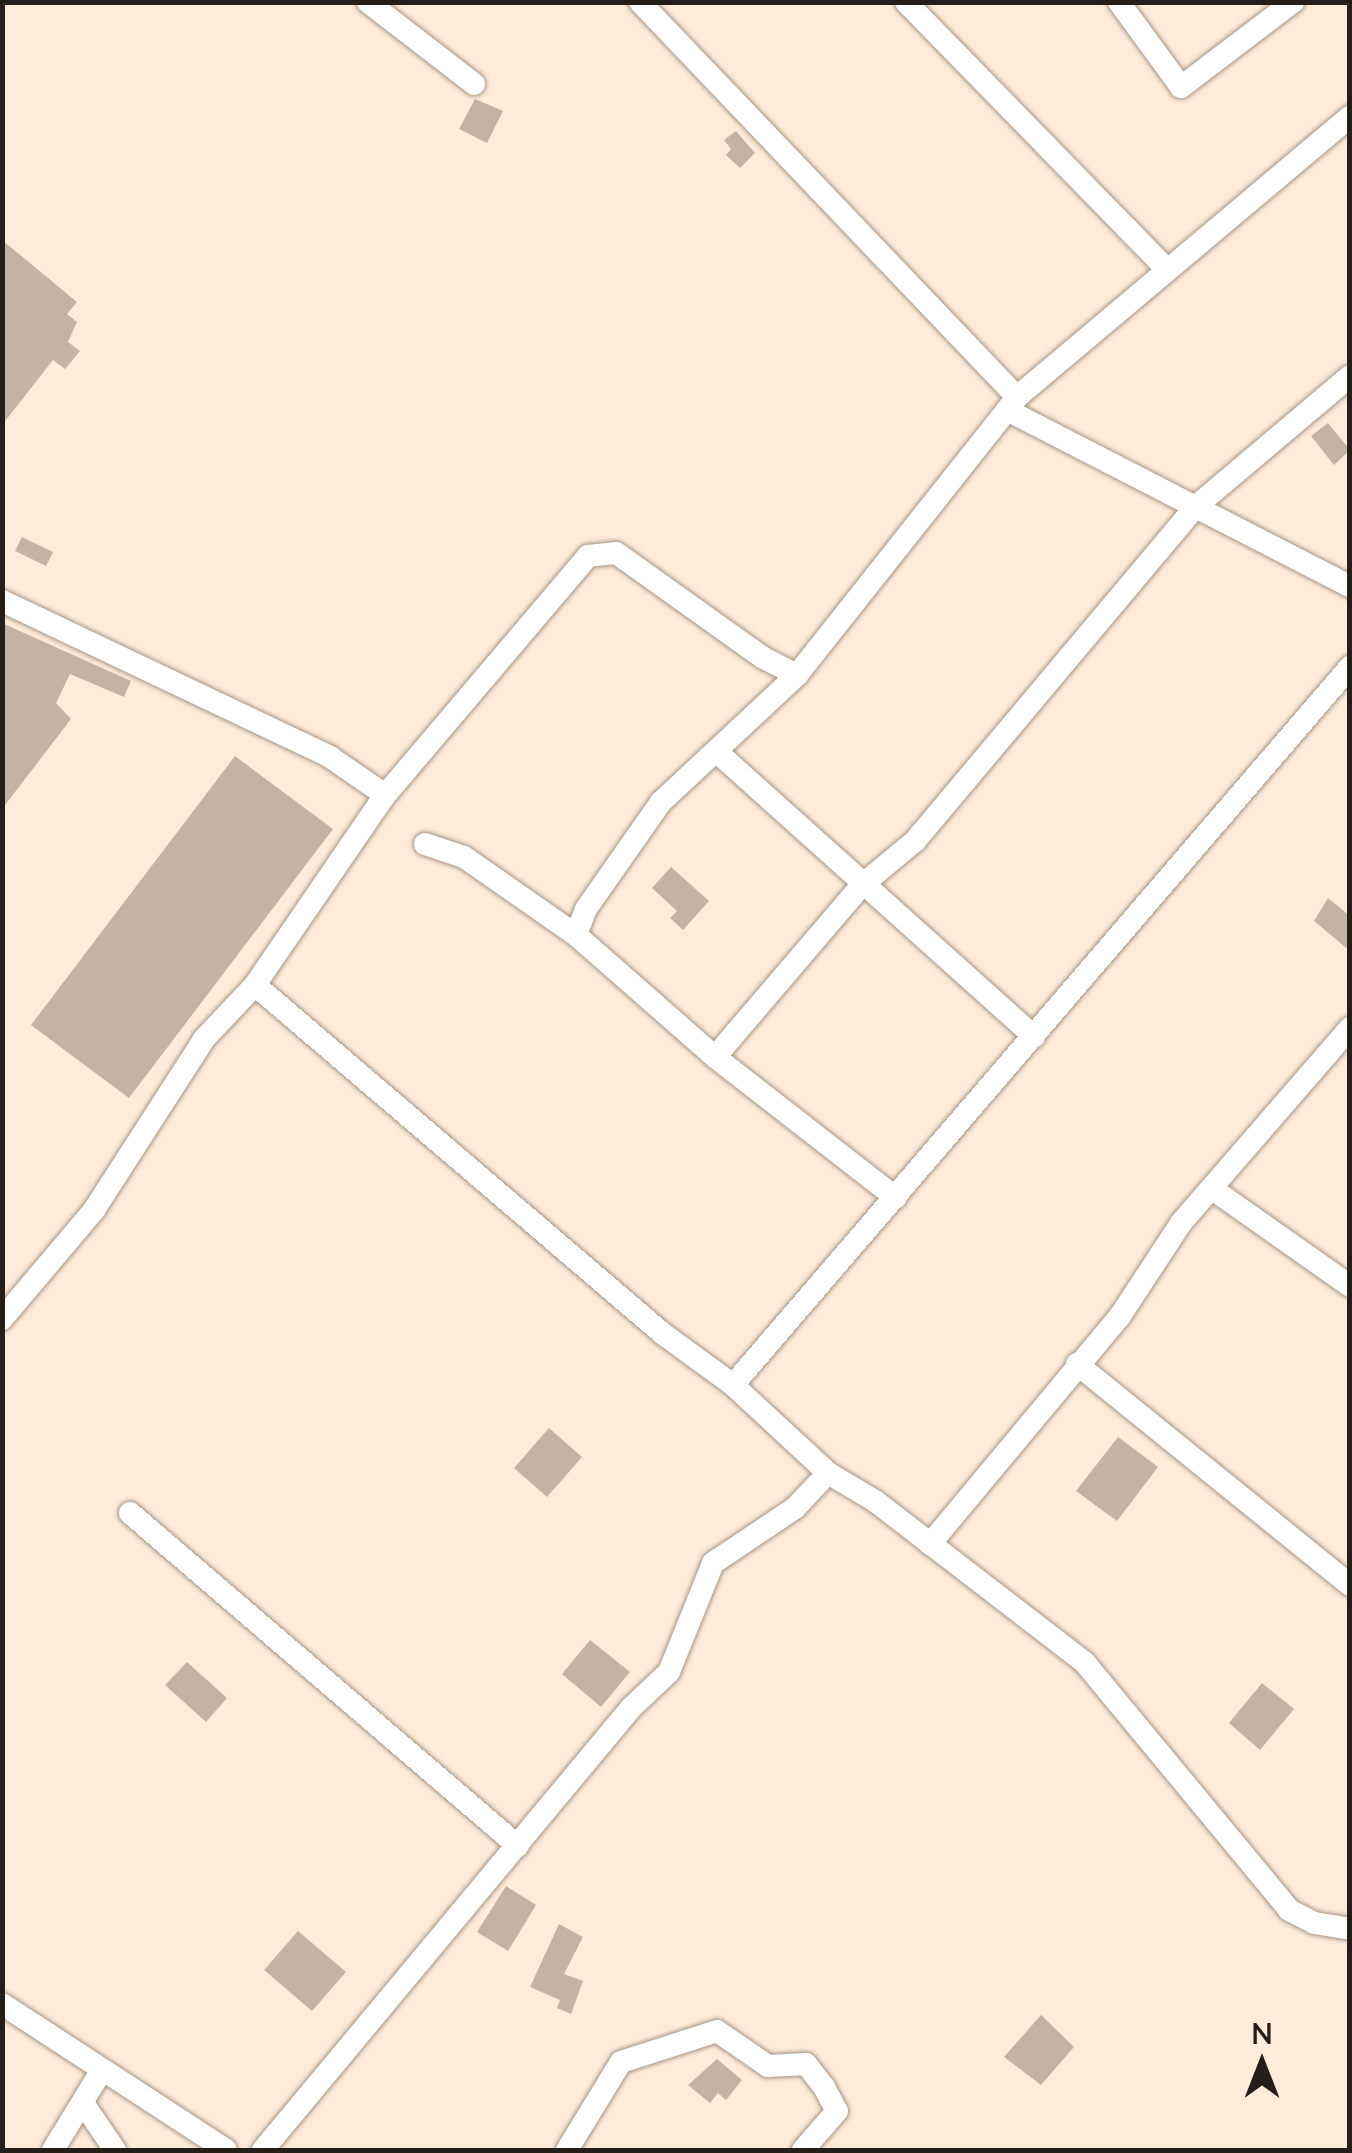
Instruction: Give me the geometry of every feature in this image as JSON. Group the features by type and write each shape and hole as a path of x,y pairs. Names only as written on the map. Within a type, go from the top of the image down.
{"street":[{"path":"368,2 474,84"},
{"path":"640,2 1012,404 1194,508 1350,586"},
{"path":"906,2 1167,268"},
{"path":"1120,2 1181,87 1293,2"},
{"path":"576,934 586,909 661,802 797,675 1012,404 1167,268 1350,117"},
{"path":"715,1057 862,884 915,841 1194,508 1350,376"},
{"path":"2,1319 94,1210 204,1039 255,985 385,795 499,656 588,556 600,551 649,572 762,658 797,675"},
{"path":"2,601 330,757 385,795"},
{"path":"733,1385 1350,667"},
{"path":"718,752 1034,1036"},
{"path":"425,844 464,857 576,934 715,1057 896,1198"},
{"path":"255,985 662,1333 733,1385 828,1473 930,1544 1085,1663 1290,1910 1350,1929"},
{"path":"930,1544 1140,1290 1181,1223 1214,1190 1350,1028"},
{"path":"1214,1190 1350,1286"},
{"path":"1077,1364 1350,1586"},
{"path":"263,2150 631,1708 670,1672 713,1563 795,1508 828,1473"},
{"path":"130,1513 518,1846"},
{"path":"2,2004 226,2150"},
{"path":"567,2150 621,2062 717,2031 768,2066 806,2064 824,2087 837,2111 803,2150"},
{"path":"53,2150 102,2070"},
{"path":"83,2103 115,2150"}],"building":[{"path":"475,99 503,111 487,143 459,129"},
{"path":"736,131 755,153 740,168 726,155 731,149 724,140"},
{"path":"2,240 77,302 67,314 77,322 68,342 80,351 65,369 53,360 2,425"},
{"path":"1328,423 1350,450 1334,465 1311,436"},
{"path":"22,537 53,552 46,566 15,551"},
{"path":"2,623 131,681 124,697 70,674 56,703 71,719 2,809"},
{"path":"235,756 333,829 129,1098 31,1025"},
{"path":"671,867 709,901 683,930 670,918 677,911 652,888"},
{"path":"1328,898 1350,916 1350,951 1314,921"},
{"path":"549,1428 582,1457 547,1497 514,1468"},
{"path":"1118,1437 1158,1467 1117,1521 1076,1491"},
{"path":"590,1640 630,1672 601,1707 562,1674"},
{"path":"187,1662 227,1698 206,1722 165,1685"},
{"path":"1262,1683 1294,1709 1260,1750 1229,1723"},
{"path":"506,1886 536,1905 508,1951 477,1932"},
{"path":"559,1924 583,1937 564,1974 583,1981 571,2014 557,2008 560,2000 530,1987"},
{"path":"298,1931 346,1972 312,2011 264,1970"},
{"path":"1041,2015 1074,2047 1041,2085 1004,2057"},
{"path":"717,2059 742,2080 726,2100 718,2093 710,2103 688,2085"}]}
